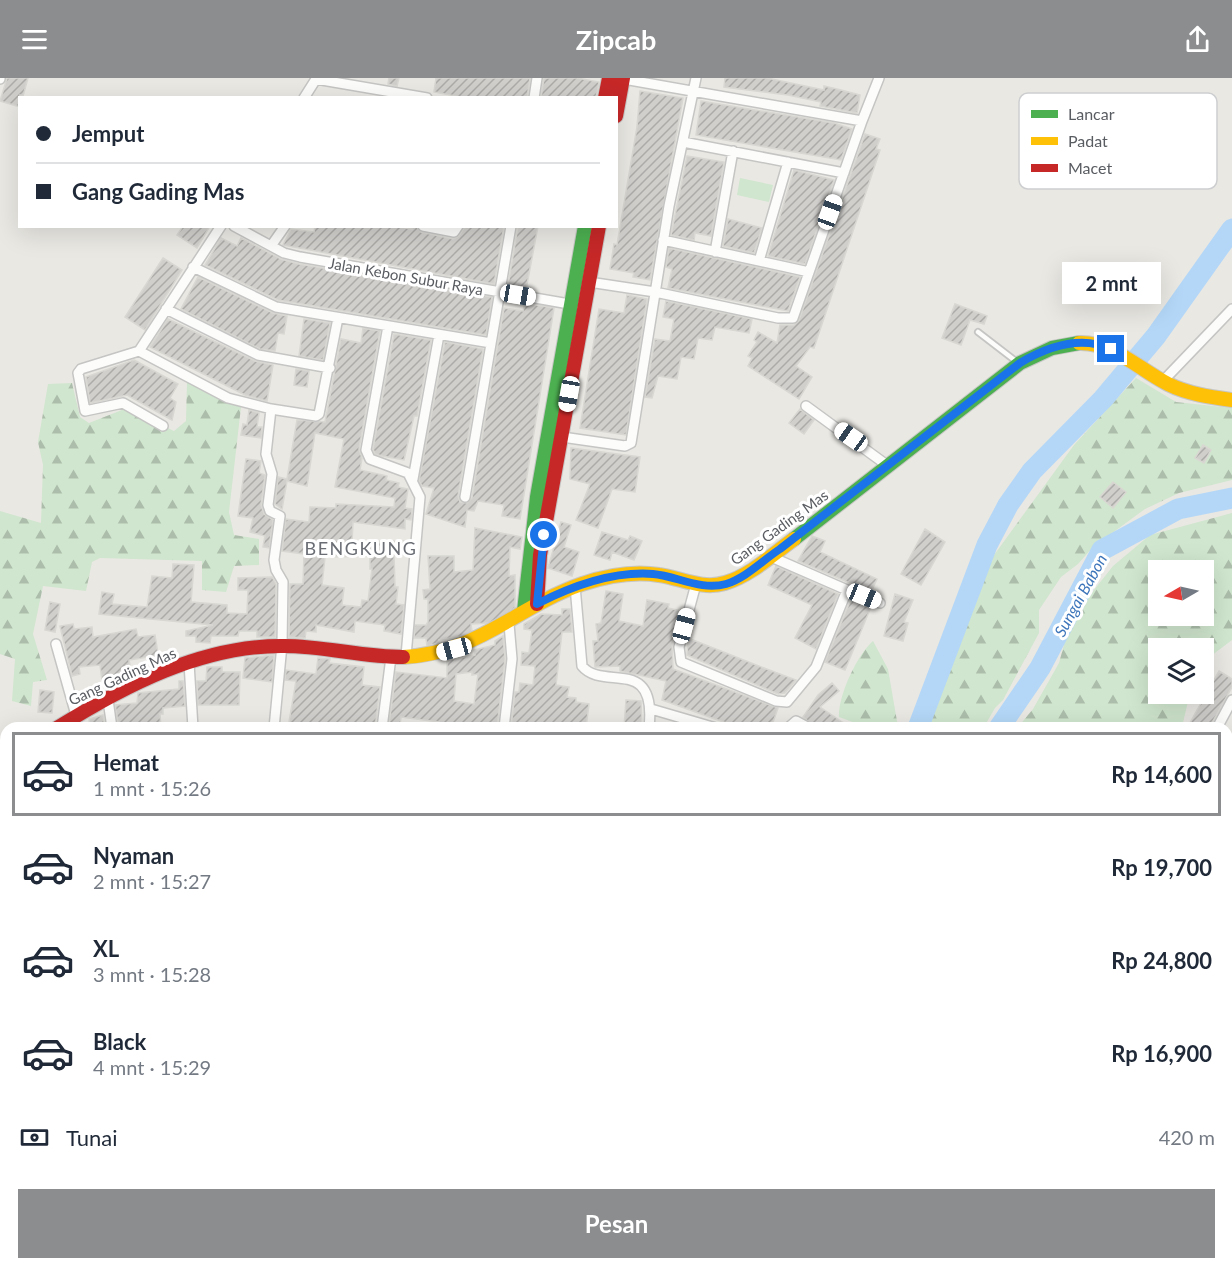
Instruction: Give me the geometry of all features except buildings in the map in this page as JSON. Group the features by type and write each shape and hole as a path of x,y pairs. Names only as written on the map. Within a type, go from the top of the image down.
{"street":[{"path":"534,96 537,78"},
{"path":"605,96 609,78"},
{"path":"618,78 862,121"},
{"path":"618,105 623,78"},
{"path":"562,437 626,446 631,443 663,240 696,78"},
{"path":"589,282 655,292 790,319 796,315 809,272 879,78"},
{"path":"305,96 316,79 415,96"},
{"path":"683,142 844,173"},
{"path":"715,252 733,151"},
{"path":"759,261 788,162"},
{"path":"164,426 123,403 88,412 82,407 80,370 139,351 220,228"},
{"name":"Jalan Kebon Subur Raya","path":"238,228 300,258 577,305"},
{"path":"271,246 284,228"},
{"path":"433,228 454,232 457,228"},
{"path":"465,497 511,228"},
{"path":"537,604 540,555 562,437 585,228"},
{"path":"524,611 537,497 577,305 589,282 598,228"},
{"path":"663,240 809,272"},
{"path":"194,267 265,303 339,318 491,343"},
{"path":"166,309 258,355 330,368"},
{"path":"1232,309 1162,381 1187,392 1232,400"},
{"path":"139,351 228,398 271,409 317,416 330,368 339,318"},
{"path":"388,326 366,450 370,459 400,468 413,478"},
{"path":"406,656 420,497 413,478 439,334"},
{"name":"Gang Gading Mas","path":"66,722 76,715 189,663 230,651 282,645 391,657 435,654 454,649 508,624 524,611 575,586 607,578 653,574 696,584 725,584 740,578 1020,363 1045,350 1081,342 1111,349 1162,381"},
{"path":"807,406 888,466"},
{"path":"271,409 266,454 272,474 268,505 270,511 278,514 280,519 274,560 276,570 283,582 282,645 275,722"},
{"path":"769,556 880,603"},
{"path":"696,584 679,647 681,662 784,702 791,699 816,667 847,590"},
{"path":"575,586 582,666 591,672 629,679 639,685 648,696 651,709 650,722"},
{"path":"505,722 512,659 508,624"},
{"path":"56,644 76,715"},
{"path":"383,722 391,657"},
{"path":"189,663 193,722"},
{"path":"108,700 111,722"},
{"path":"1220,722 1232,700"},
{"path":"651,709 689,722"}],"lane":[{"path":"978,332 1020,363"}],"green space":[{"path":"740,178 773,185 769,202 737,195"},
{"path":"1136,378 1176,402 1232,408 1232,480 1179,493 1145,509 1093,547 1078,564 1061,577 1039,610 1039,633 1003,700 987,722 927,722 948,675 989,562 1074,445"},
{"path":"187,382 241,407 229,512 234,535 259,539 259,565 234,566 226,592 202,590 202,561 100,558 92,562 86,591 43,586 33,634 47,680 33,682 31,706 12,701 15,659 0,654 0,511 41,523 43,465 38,442 48,384 72,383 80,417 89,423 127,408 174,431 186,421"},
{"path":"1232,513 1232,640 1214,654 1214,638 1148,638 1148,704 1187,704 1183,722 1022,722 1033,709 1059,663 1071,619 1113,566 1150,535"},
{"path":"873,641 888,669 897,722 852,722 839,717 845,687 867,647"}],"waterway":[{"path":"920,722 987,545 1008,505 1032,471 1103,399 1156,336 1232,229"},
{"name":"Sungai Babon","path":"1003,722 1040,668 1102,550 1178,509 1232,498"}],"traffic: fast":[{"path":"524,611 537,497 585,228"},
{"path":"794,539 1020,363 1052,348 1079,343"}],"traffic: slow":[{"path":"1079,343 1092,344 1115,352 1157,378 1183,390 1232,400"},
{"path":"403,657 430,654 454,647 496,628 558,594 601,579 620,575 649,574 708,585 725,583 752,570 794,539"}],"traffic: jam":[{"path":"605,96 609,78"},
{"path":"618,105 623,78"},
{"path":"537,604 540,555 599,228"},
{"path":"67,722 137,683 194,660 223,652 284,646 403,657"}],"district":[{"name":"BENGKUNG","path":"361,548"}],"route":[{"path":"544,535 540,555 537,604 575,586 630,575 653,574 696,584 725,584 740,578 780,549 1020,363 1045,350 1081,342 1102,345 1111,349"}]}
